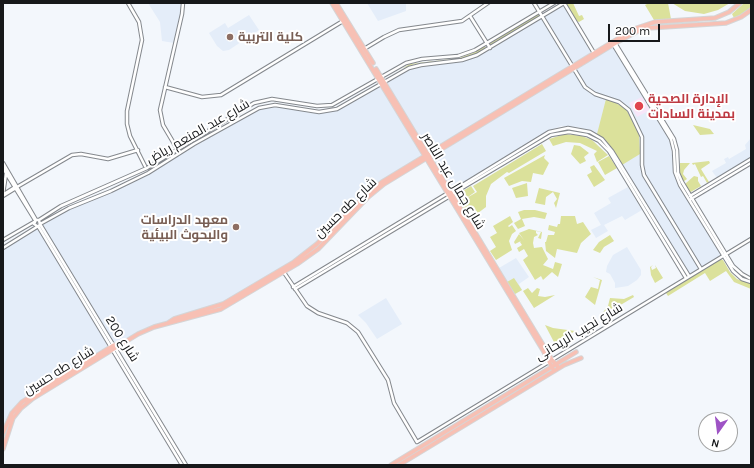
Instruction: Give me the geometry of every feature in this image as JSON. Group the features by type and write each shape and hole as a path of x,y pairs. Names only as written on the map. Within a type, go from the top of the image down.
{"main road":[{"name":"شارع جمال عبد الناصر","path":"332,3 383,82 543,348 551,360 558,366"},
{"name":"شارع جمال عبد الناصر","path":"336,3 380,78"},
{"name":"شارع طه حسين","path":"3,449 10,425 15,415 24,405 113,347 143,331 220,309 283,270 318,244 376,186 645,24 715,18 729,12 740,3"},
{"name":"شارع طه حسين","path":"614,43 642,30 675,26 726,23 741,17 751,10"},
{"path":"674,21 675,26"},
{"name":"شارع طه حسين","path":"167,324 174,319 223,304 283,270"},
{"path":"391,465 558,366 576,352"},
{"path":"558,366 581,358"},
{"name":"شارع جمال عبد الناصر","path":"551,360 553,369"},
{"path":"399,465 553,369"},
{"name":"شارع طه حسين","path":"3,433 8,420 16,407 42,393"}],"street":[{"path":"128,3 139,22 142,37 127,117 129,133 145,166"},
{"path":"176,147 164,128 160,116 165,87 182,14 183,3"},
{"path":"364,49 399,30 457,22 470,16 488,3"},
{"path":"534,3 573,67 589,90 615,100 629,110 642,137 642,165 644,175 701,269"},
{"name":"شارع عبد المنعم رياض","path":"3,240 62,206 147,168 260,101 276,99 314,106 326,106 340,101 410,62 465,54 487,44 554,3"},
{"path":"564,3 595,54"},
{"name":"شارع عبد المنعم رياض","path":"3,248 69,208 111,191 148,173 194,144 259,108 278,105 316,112 330,111 343,106 413,66 465,60 490,48 564,3"},
{"path":"470,16 490,48"},
{"path":"165,87 205,97 224,94 343,21"},
{"path":"614,43 671,139 674,148 675,174 736,274 751,282"},
{"path":"283,270 294,288 556,130 575,128 593,133 608,145 688,277"},
{"path":"3,195 72,155 78,154 108,159 138,150"},
{"path":"690,198 751,159"},
{"path":"3,163 39,225"},
{"path":"690,198 751,163"},
{"path":"3,168 17,187"},
{"path":"3,195 6,173"},
{"path":"108,186 111,191"},
{"path":"36,220 39,225"},
{"name":"شارع 200","path":"39,225 186,465"},
{"name":"شارع نجيب الريحانى","path":"294,288 301,300 310,309 321,315 347,323 358,332 387,378 394,403 417,442 751,239"},
{"path":"725,255 738,271 751,279"},
{"name":"شارع 200","path":"113,347 182,465"}],"shaded area":[{"path":"148,3 181,3 181,13 174,43 162,41 160,22"},
{"path":"367,3 406,3 406,11 378,21"},
{"path":"563,3 595,55 380,185 303,259 223,305 201,313 151,326 137,332 28,399 13,415 3,442 3,249 62,213 147,174 261,107 270,105 313,113 334,109 406,69 419,65 468,59"},
{"name":"كلية التربية","path":"249,15 259,30 229,50 223,51 217,46 209,33 225,23 228,28"},
{"path":"613,47 669,138 677,181 722,256 689,276 608,145 589,131 578,127 561,126 542,134 450,191 429,157"},
{"name":"الإدارة الصحية بمدينة السادات","path":"642,97 650,110 637,117 629,103"},
{"path":"751,138 751,157 717,178 712,171 726,163 724,159 728,157 729,159 746,149 745,145"},
{"path":"628,187 642,210 625,220 622,216 604,225 608,231 596,238 591,230 601,225 594,213 611,203 608,198"},
{"path":"627,247 641,270 641,275 637,280 628,286 615,288 615,283 610,274 606,272 607,266 613,255"},
{"path":"516,258 529,277 519,284 522,290 514,295 499,268"},
{"path":"386,298 402,324 377,339 366,323 358,315"}],"green space":[{"path":"573,3 579,16 582,15 584,19 579,22 566,4"},
{"path":"649,3 668,3 671,19 654,20 645,5"},
{"path":"672,3 730,3 718,10 704,14 685,11"},
{"path":"744,3 751,3 751,7 741,16 734,18 732,14"},
{"path":"538,14 539,16 490,46 489,44"},
{"path":"485,46 486,49 468,57 415,64 403,68 383,79 410,64 459,58 473,53"},
{"path":"606,99 626,109 639,134 640,154 622,165 612,148 597,134"},
{"path":"693,125 710,129 714,134 700,135"},
{"path":"565,134 582,136 592,140 608,155 597,162 594,154 597,151 580,143 566,142 553,146 549,139"},
{"path":"542,144 546,151 509,173 507,172 491,184 486,196 486,207 478,213 480,216 477,218 470,206 463,210 456,195 471,186 475,192 465,199 477,192 473,186"},
{"path":"574,145 580,146 589,153 584,157 586,161 580,164 571,154"},
{"path":"545,155 544,158 549,163 543,175 533,173 531,182 522,181 509,186 504,178"},
{"path":"609,156 617,168 605,175 598,162"},
{"path":"709,161 710,163 701,169 709,182 707,183 703,176 701,177 695,164 693,165 692,163"},
{"path":"680,163 690,163 684,170 683,174 687,179 683,182 679,171"},
{"path":"594,165 605,180 594,187 587,175 592,172 590,167"},
{"path":"694,176 698,177 698,181 701,186 689,193 685,184"},
{"path":"527,183 528,196 516,198 512,188"},
{"path":"539,188 560,193 556,208 554,203 557,199 553,192 546,197 545,205 535,203"},
{"path":"524,210 535,210 547,213 545,219 534,217 522,219 525,226 518,229 514,223 521,219 518,212"},
{"path":"510,216 513,222 508,226 509,227 512,225 516,231 512,234 509,241 512,250 496,260 490,251 496,247 490,237 497,233 493,226"},
{"path":"561,216 575,216 577,224 583,222 591,234 581,243 577,253 557,249 555,258 546,251 545,242 548,235 554,235 555,232 548,230 549,225 557,227 558,224 560,224"},
{"path":"529,229 542,232 541,239 538,238 541,232 536,231 538,235 534,237 533,243 534,248 542,247 548,259 543,265 553,269 555,262 562,264 558,277 552,272 543,280 541,276 535,280 523,260 528,256 524,249 519,252 517,248 522,245 520,242 521,241 515,244 514,242 519,234 524,240 519,233"},
{"path":"610,235 614,241 604,247 600,253 593,250 599,242"},
{"path":"720,259 723,260 730,272 737,279 751,284 751,289 734,282 726,271 710,281 705,273 668,296 666,293"},
{"path":"653,265 651,267 652,270 656,268 655,265 663,278 655,283 651,275 650,267"},
{"path":"593,277 602,280 595,305 585,297 591,287 598,289 600,280"},
{"path":"514,278 522,290 515,294 507,282"},
{"path":"528,288 532,293 537,288 540,289 538,296 545,297 555,295 534,308 523,291"},
{"path":"633,295 634,297 602,316 601,315 608,306 610,298 624,299"},
{"path":"545,325 553,328 575,331 555,344"}],"place":[{"name":"كلية التربية","path":"230,37"},
{"name":"الإدارة الصحية بمدينة السادات","path":"639,106"},
{"name":"معهد الدراسات والبحوث البيئية","path":"236,227"}]}
